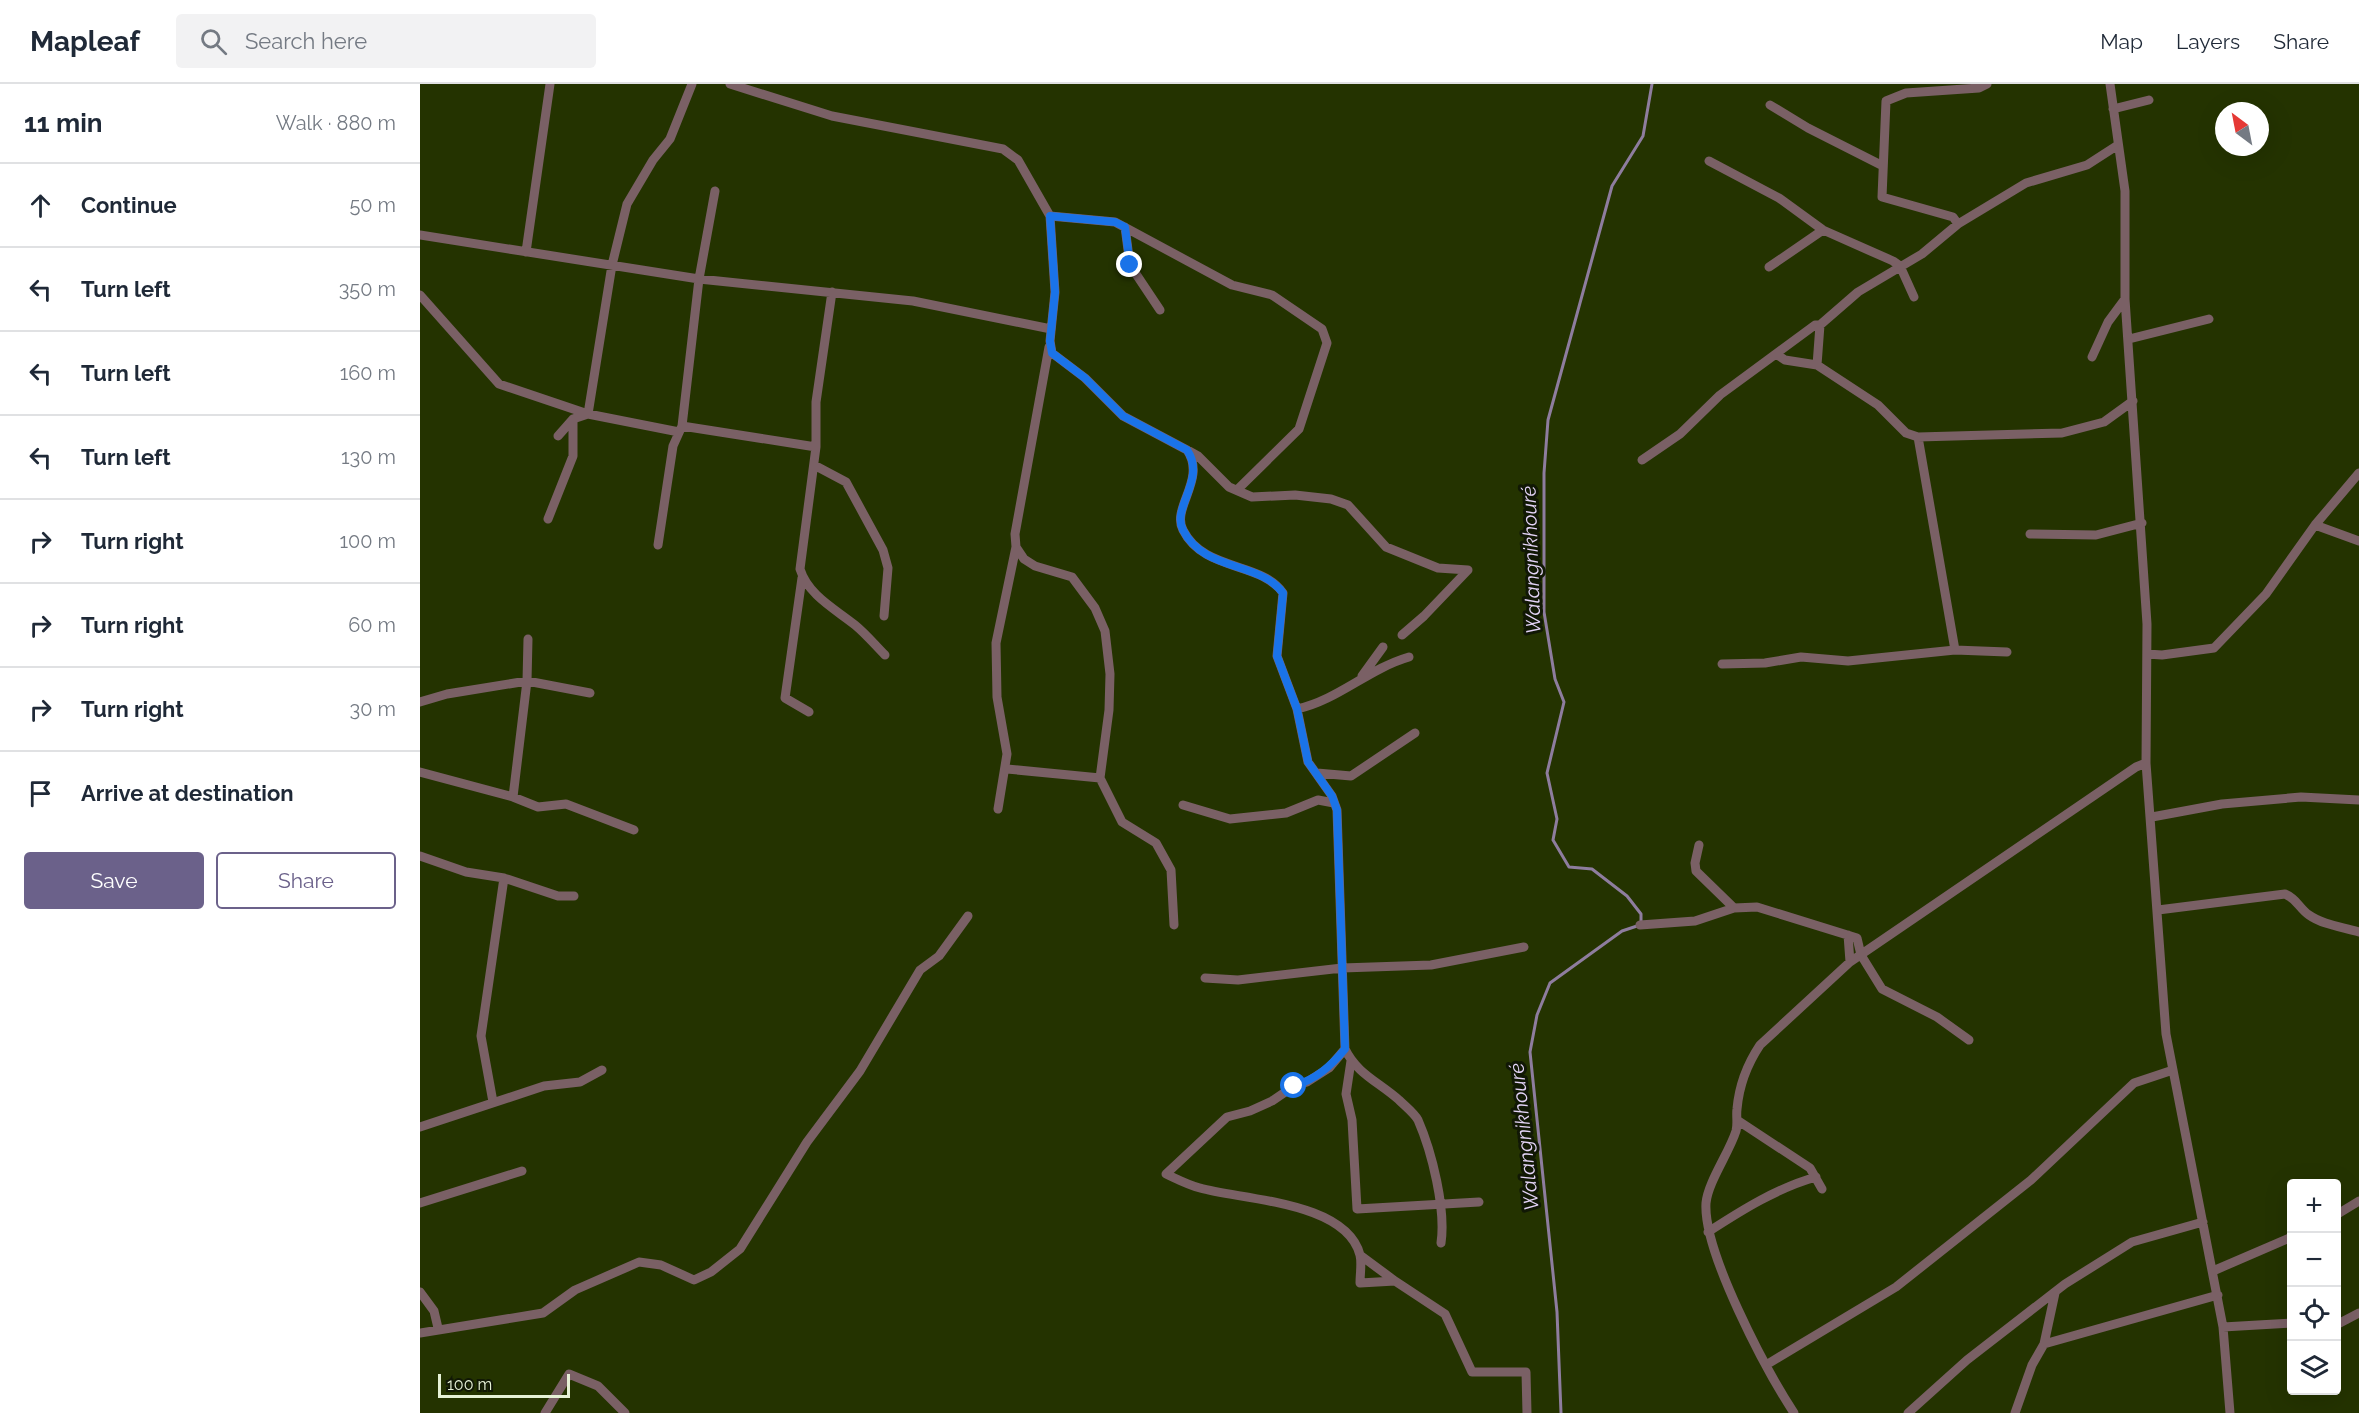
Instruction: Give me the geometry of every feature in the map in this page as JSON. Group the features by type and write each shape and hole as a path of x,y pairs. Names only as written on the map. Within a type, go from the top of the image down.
{"street":[{"path":"526,252 550,84"},
{"path":"588,414 612,265 627,204 653,160 670,139 692,84"},
{"path":"730,84 832,116 1003,149 1018,160 1050,216 1055,292 1050,341 1016,534 1016,547 996,643 997,697 1008,754 998,809"},
{"path":"1958,224 1953,217 1882,197 1886,101 1906,93 1968,89 1987,84"},
{"path":"2110,84 2125,191 2126,299 2142,523 2147,654 2146,763 2152,817 2166,1034 2218,1295 2230,1413"},
{"path":"2113,109 2149,100"},
{"path":"1770,105 1808,128 1883,166"},
{"path":"1642,460 1680,434 1720,395 1815,325 1820,325 1858,292 1922,254 1958,224 2026,183 2087,165 2118,145"},
{"path":"1709,161 1779,198 1823,230 1893,261 1899,266 1914,297"},
{"path":"658,545 673,446 681,429 699,279 715,191"},
{"path":"1050,216 1115,222 1232,285 1272,295 1322,329 1327,343 1299,429 1237,490"},
{"path":"1125,227 1130,265 1160,310"},
{"path":"1769,267 1823,230"},
{"path":"420,235 699,279 913,301 1051,329"},
{"path":"809,712 785,698 802,578 800,569 816,447 816,402 832,292"},
{"path":"420,295 499,384 588,414 816,447"},
{"path":"2092,357 2108,321 2126,299"},
{"path":"2128,339 2209,319"},
{"path":"1817,366 1820,325"},
{"path":"1050,341 1052,353 1085,378 1123,416 1198,456 1229,487 1252,497 1295,495 1348,505 1386,547 1438,568 1468,570 1424,616 1402,635"},
{"path":"1776,354 1785,360 1817,366 1878,405 1906,432 1918,436 2061,433 2104,422 2133,401"},
{"path":"558,436 573,419 588,414"},
{"path":"548,519 573,456 573,419"},
{"path":"1918,436 1955,650"},
{"path":"1187,450 1192,458 1193,478 1181,513 1182,529 1198,550 1226,565 1277,584 1283,593 1277,656 1297,709 1308,762 1317,773 1337,810 1345,1049 1360,1072 1397,1098 1417,1118 1432,1166 1440,1206 1443,1224 1441,1243"},
{"path":"814,465 846,482 883,550 888,568 884,616"},
{"path":"2147,654 2162,655 2214,648 2266,594 2315,525 2359,473"},
{"path":"2030,534 2096,535 2142,523"},
{"path":"2315,525 2359,541"},
{"path":"1016,547 1024,559 1035,566 1072,577 1095,608 1105,631 1110,674 1100,778 1122,822 1156,843 1171,870 1174,925"},
{"path":"802,578 817,596 856,626 885,655"},
{"path":"513,797 526,681 528,639"},
{"path":"1359,680 1383,647"},
{"path":"1722,664 1765,663 1801,657 1848,661 1955,650 2007,652"},
{"path":"1297,709 1319,704 1384,664 1409,657"},
{"path":"420,702 447,694 526,681 590,693"},
{"path":"1317,773 1350,776 1414,733"},
{"path":"1794,1413 1766,1365 1716,1257 1708,1232 1706,1201 1737,1129 1737,1108 1749,1061 1760,1045 1851,962 2136,767 2146,763"},
{"path":"1007,769 1100,778"},
{"path":"420,772 513,797 538,807 566,804 634,830"},
{"path":"2152,817 2222,804 2301,797 2359,800"},
{"path":"1184,805 1230,819 1286,813 1318,801 1334,802"},
{"path":"1699,845 1696,871 1734,908"},
{"path":"420,856 466,872 504,878 558,896 574,896"},
{"path":"493,1102 481,1036 504,878"},
{"path":"2158,910 2285,894 2296,899 2302,910 2312,917 2359,932"},
{"path":"1640,925 1695,921 1734,908 1757,907 1857,938 1861,955 1882,989 1937,1017 1969,1040"},
{"path":"420,1333 438,1328 543,1313 575,1290 639,1262 662,1265 694,1280 711,1272 740,1249 807,1142 860,1071 920,970 939,956 968,916"},
{"path":"1848,935 1851,962"},
{"path":"1204,978 1238,980 1342,968 1431,965 1524,946"},
{"path":"1345,1049 1329,1068 1307,1082 1294,1086 1272,1101 1250,1111 1227,1117 1166,1174 1199,1188 1288,1204 1332,1222 1350,1238 1360,1255 1445,1314 1472,1372 1526,1372 1527,1413"},
{"path":"1351,1061 1346,1094 1352,1120 1357,1209 1479,1202"},
{"path":"420,1128 544,1086 580,1082 602,1070"},
{"path":"1766,1365 1896,1287 2031,1180 2134,1083 2173,1070"},
{"path":"1737,1119 1809,1168 1822,1189"},
{"path":"421,1201 522,1171"},
{"path":"1708,1232 1748,1206 1816,1177"},
{"path":"2341,1212 2359,1201"},
{"path":"1908,1413 1967,1360 2065,1284 2132,1242 2203,1222"},
{"path":"2213,1272 2287,1239"},
{"path":"1360,1255 1360,1283 1395,1281"},
{"path":"420,1292 434,1311 438,1328"},
{"path":"2017,1412 2032,1365 2044,1344 2055,1293"},
{"path":"2044,1344 2218,1295"},
{"path":"2341,1323 2359,1313"},
{"path":"2223,1327 2287,1323"},
{"path":"545,1413 568,1374 598,1386 625,1413"}],"waterway":[{"name":"Walangnikhouré","path":"1641,922 1641,914 1627,896 1592,869 1569,867 1553,840 1557,819 1547,773 1564,702 1555,679 1544,612 1544,473 1548,420 1612,186 1643,136 1652,84"},
{"name":"Walangnikhouré","path":"1561,1413 1557,1312 1530,1052 1537,1015 1550,983 1622,931 1637,926"}],"route":[{"path":"1130,265 1125,227 1115,222 1050,216 1055,292 1050,341 1052,353 1085,378 1123,416 1187,450 1192,458 1193,478 1181,513 1182,529 1198,550 1226,565 1277,584 1283,593 1277,656 1297,709 1308,762 1332,796 1337,810 1345,1049 1329,1068 1307,1082 1294,1086"}]}
